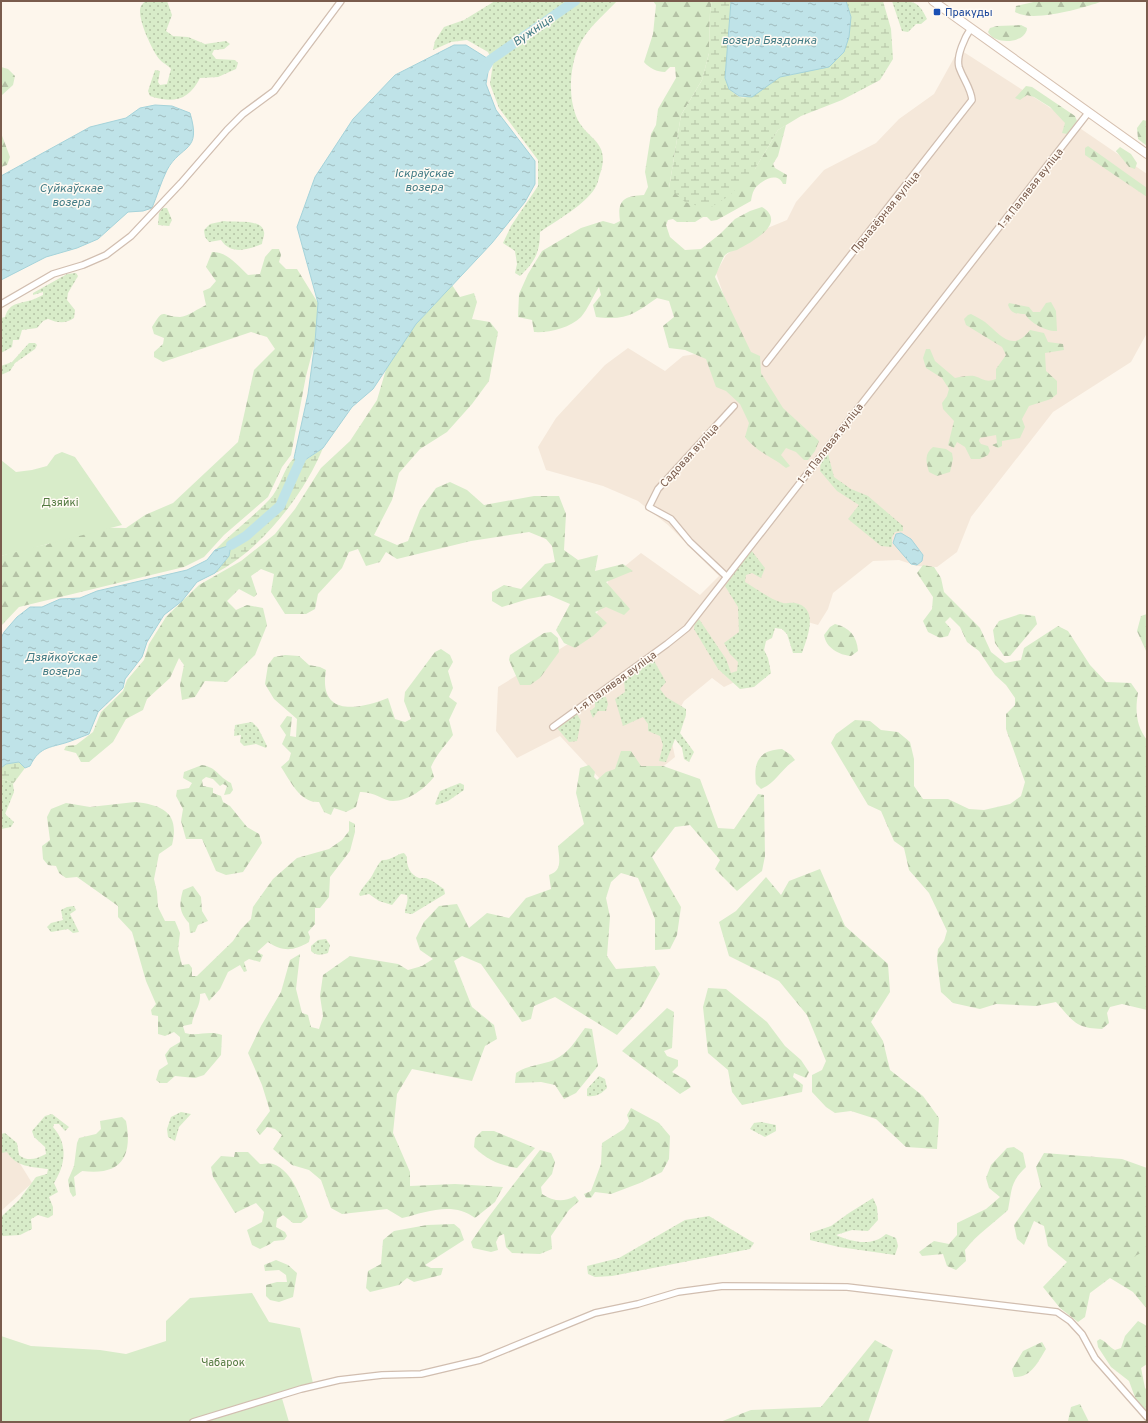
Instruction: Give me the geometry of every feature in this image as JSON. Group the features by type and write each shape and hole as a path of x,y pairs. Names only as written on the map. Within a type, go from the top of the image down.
{"main road":[{"path":"933,1 1147,154"}],"street":[{"path":"1,304 54,274 83,265 106,255 131,236 181,183 227,130 243,114 274,91 341,1"},
{"name":"Прыазёрная вуліца","path":"766,363 972,100 972,93 959,67 960,52 966,36 971,28"},
{"name":"1-я Палявая вуліца","path":"553,727 662,648 687,628 1088,113"},
{"name":"Садовая вуліца","path":"726,576 690,542 671,519 649,507 658,489 734,406"},
{"path":"193,1422 301,1389 339,1380 382,1375 421,1374 480,1360 596,1314 638,1304 678,1292 723,1286 847,1288 1057,1312 1070,1321 1082,1334 1095,1358 1147,1417"}],"shaded area":[{"path":"959,49 1046,105 1147,174 1147,333 1131,362 1053,412 971,517 957,552 937,567 917,566 899,560 873,561 833,593 828,609 818,625 770,611 741,679 724,687 712,678 684,701 669,728 675,757 625,797 602,781 560,736 517,758 496,731 498,687 568,644 595,619 609,579 641,553 700,595 719,576 668,525 638,501 603,486 546,470 538,447 556,418 605,365 628,348 665,371 683,356 717,351 726,302 716,273 726,255 760,231 787,220 796,202 824,170 876,143 899,119 934,94"},
{"path":"1,1133 32,1183 1,1211"}],"green space":[{"path":"145,1 167,1 172,15 166,31 173,36 188,37 205,44 226,41 230,44 224,49 214,50 212,54 216,59 235,60 238,63 236,69 218,77 200,78 191,91 180,98 166,100 150,96 148,91 155,70 160,71 158,82 160,85 167,84 171,69 158,58 151,46 142,24 140,11 141,6"},
{"path":"495,1 617,1 595,23 581,41 573,64 571,82 573,108 576,116 580,124 595,140 602,153 603,161 597,184 585,200 578,206 540,232 536,256 520,276 515,273 517,264 515,251 503,243 511,226 538,186 538,160 499,108 490,84 493,63 488,52 467,40 451,42 433,50 435,41 444,27 464,20"},
{"path":"653,1 712,1 710,12 709,53 702,80 681,115 669,188 755,169 778,130 786,125 778,156 773,164 775,168 787,175 786,184 783,184 778,178 767,179 760,183 756,188 751,201 717,220 711,221 707,217 703,217 695,222 677,222 673,219 668,220 666,225 670,237 685,250 701,249 720,234 735,219 750,211 762,207 769,213 771,219 765,232 751,242 725,255 715,277 751,352 760,356 761,373 783,408 819,441 815,451 808,460 804,460 796,452 786,448 781,455 790,466 786,468 760,451 745,437 749,423 740,404 726,391 716,387 706,359 685,350 669,348 663,326 674,317 669,301 657,298 636,312 622,317 596,317 593,305 601,295 599,287 581,317 565,327 553,331 534,332 532,320 518,317 519,294 528,274 542,251 581,228 603,221 614,224 620,221 619,214 623,200 644,195 648,187 645,172 651,134 656,125 658,109 676,78 675,67 670,67 665,72 662,72 653,69 644,62 653,34 656,5"},
{"path":"712,1 731,1 725,78 731,90 737,96 751,96 780,77 795,74 806,65 851,17 846,1 883,1 891,29 893,59 880,80 842,100 801,116 778,130 755,169 729,196 708,209 685,202 669,188 681,115 702,80 709,53 710,12"},
{"path":"892,1 905,1 918,5 927,19 921,24 916,24 908,32 902,31"},
{"path":"1038,1 1103,1 1084,7 1045,15 1023,15 1015,12 1016,6"},
{"path":"1021,25 1027,28 1025,33 1016,40 1003,41 996,39 988,32 990,28 997,26"},
{"path":"1,67 8,69 15,76 13,85 1,96"},
{"path":"1026,86 1032,87 1075,116 1077,121 1067,134 1062,133 1065,123 1050,107 1034,97 1027,95 1020,100 1015,98"},
{"path":"1143,120 1147,121 1147,146 1138,139 1137,128"},
{"path":"1,133 10,157 7,165 1,167"},
{"path":"1088,146 1147,188 1147,197 1085,155 1085,148"},
{"path":"1120,147 1131,154 1137,163 1135,169 1129,167 1116,151"},
{"path":"163,208 167,208 172,220 169,226 158,225 159,213"},
{"path":"224,221 247,222 258,225 264,232 262,244 240,250 230,248 221,240 209,242 205,237 204,230 210,224"},
{"path":"272,249 279,249 281,255 279,262 286,269 297,269 318,303 315,342 306,376 291,455 282,467 268,497 224,535 204,557 184,567 19,607 1,626 1,556 23,549 49,544 51,527 126,528 145,515 173,503 238,442 254,370 275,349 267,337 251,332 163,362 154,357 154,352 163,344 164,338 154,334 152,327 159,317 164,314 174,317 183,317 206,305 203,291 210,288 216,281 206,267 212,252 223,254 228,257 248,275 260,274 265,257"},
{"path":"76,273 78,276 68,293 67,300 75,310 74,318 61,322 48,319 43,321 37,328 22,330 19,340 13,340 12,347 1,353 1,318 5,317 9,309 17,304 43,295 43,292 33,295 33,293 67,274"},
{"path":"452,285 460,297 474,293 477,302 472,319 490,322 498,332 489,381 472,404 447,432 420,449 399,473 392,500 374,535 397,545 408,541 420,510 436,488 450,482 467,490 484,505 534,496 559,496 566,514 564,550 578,560 598,555 595,571 623,564 633,571 606,582 630,609 624,615 606,607 595,612 607,623 593,636 575,648 564,643 556,630 570,604 549,595 528,599 502,607 492,601 492,592 504,585 521,589 545,564 555,562 552,546 546,539 529,532 471,541 397,559 386,552 380,562 366,566 358,549 349,552 342,568 318,594 315,609 306,614 285,614 271,592 274,574 261,569 251,576 257,594 254,597 239,589 227,601 236,610 247,605 263,608 267,625 255,655 227,682 205,681 195,697 182,700 180,685 184,665 179,658 170,678 147,699 143,710 126,719 113,742 89,762 81,762 76,753 64,750 66,746 76,745 93,732 101,712 123,691 127,680 144,660 149,644 166,617 199,585 241,561 275,534 295,509 321,468 350,441 377,400 387,366 416,324"},
{"path":"1051,302 1056,311 1057,331 1048,330 1039,326 1031,321 1025,314 1017,314 1013,312 1008,305 1009,303 1029,307 1033,312 1040,312 1046,303"},
{"path":"971,314 985,322 1007,340 1018,340 1024,337 1030,330 1044,333 1048,342 1063,344 1064,350 1045,353 1046,371 1057,381 1057,394 1051,399 1029,406 1022,419 1025,427 1020,438 1002,441 1002,446 998,448 992,445 997,443 996,435 980,438 979,441 981,444 988,446 990,451 988,455 980,459 971,459 965,447 957,442 954,448 948,445 954,421 943,409 942,403 947,396 949,389 942,378 926,368 923,358 926,349 930,349 935,361 955,378 974,376 987,381 996,379 996,369 1006,355 1002,347 966,325 964,319"},
{"path":"29,343 35,343 37,345 35,349 15,363 10,371 1,375 1,366 12,362"},
{"path":"933,447 946,449 952,453 953,459 950,472 937,476 929,472 926,458 928,452"},
{"path":"323,448 315,466 304,484 279,520 248,551 215,573 229,556 231,545 215,550 269,500 294,458 300,464"},
{"name":"Дзяйкі","path":"62,452 75,457 122,525 1,556 1,460 16,472 32,470 47,466 55,455"},
{"path":"828,454 834,477 851,489 868,496 903,526 903,531 895,532 892,537 892,547 881,546 848,519 859,505 837,491 820,471 821,458"},
{"path":"751,550 765,568 761,578 752,573 746,575 745,582 768,597 784,603 795,603 803,606 810,617 810,624 807,640 802,653 793,653 787,634 782,629 775,628 772,638 766,641 764,650 768,658 771,673 754,687 740,689 718,669 694,629 695,622 699,619 726,659 731,673 737,671 738,662 730,654 724,643 739,632 738,607 725,586"},
{"path":"923,565 934,567 941,578 944,592 980,628 991,652 1005,663 1021,660 1024,648 1058,626 1068,631 1090,665 1106,682 1131,683 1138,693 1137,718 1143,735 1147,740 1147,1010 1122,1004 1110,1007 1107,1013 1109,1023 1102,1029 1080,1025 1071,1019 1056,1002 1036,1006 996,1004 980,1009 953,1003 941,992 937,960 938,949 944,941 947,931 929,893 909,870 904,848 894,841 881,811 868,805 831,743 836,734 855,720 870,721 881,730 898,732 910,742 914,759 914,786 923,799 948,799 969,809 984,810 1010,804 1021,796 1025,782 1006,729 1006,714 1015,705 1015,698 1006,685 995,675 979,651 967,642 960,627 950,617 945,622 951,629 948,636 940,638 928,632 923,621 932,609 933,597 917,573"},
{"path":"1020,614 1035,616 1037,624 1010,656 1004,656 995,643 993,630 999,621"},
{"path":"1147,614 1147,653 1137,631 1141,616"},
{"path":"835,624 848,630 856,641 858,651 851,656 834,650 825,640 824,635 830,627"},
{"path":"551,632 558,638 559,652 540,678 530,685 520,685 509,660 510,655 544,633"},
{"path":"441,649 450,655 453,662 448,671 453,688 449,697 457,703 449,720 453,735 431,767 434,777 416,793 405,799 390,801 369,793 360,792 356,807 346,812 334,808 331,815 324,812 319,802 306,799 301,795 292,785 281,767 289,760 291,753 282,744 286,735 280,726 287,716 292,717 290,736 296,737 297,719 274,699 265,684 268,665 274,657 285,655 299,656 309,665 326,670 325,685 328,696 334,703 353,707 388,698 395,719 405,722 411,719 404,701 405,692 435,652"},
{"path":"653,659 666,682 660,689 666,697 686,709 686,715 680,733 694,752 689,762 684,759 682,748 675,739 666,762 659,761 663,745 660,736 648,731 648,724 643,717 623,726 615,699 625,692 624,680"},
{"path":"600,697 606,697 608,704 606,711 598,711 593,718 590,711 595,707 595,702"},
{"path":"577,714 581,721 577,741 569,742 557,728 571,716"},
{"path":"252,722 258,728 267,746 266,748 256,744 244,746 240,742 241,735 234,736 235,725"},
{"path":"782,749 791,755 795,760 771,783 761,789 756,784 755,776 759,759 768,752"},
{"path":"621,751 631,751 641,766 663,766 700,779 718,828 734,829 758,794 764,795 765,856 762,871 737,891 715,869 720,860 690,825 675,827 652,857 681,907 677,935 670,949 655,950 655,919 638,878 621,873 611,882 606,898 610,917 607,956 616,969 655,966 660,974 641,1008 617,1035 555,997 534,1006 531,1019 522,1022 481,964 462,956 454,961 472,1007 494,1025 497,1039 485,1046 472,1081 412,1069 397,1094 393,1133 410,1172 410,1186 455,1184 503,1187 495,1202 475,1218 467,1213 449,1209 439,1209 402,1218 387,1209 342,1214 331,1208 321,1180 309,1170 292,1165 273,1149 282,1135 275,1129 267,1127 260,1135 256,1130 270,1111 262,1085 248,1053 261,1026 281,992 290,960 300,954 296,989 302,1013 308,1015 311,1027 319,1029 323,1016 320,996 323,975 350,956 398,964 408,970 422,966 433,959 420,950 416,938 424,922 439,906 457,904 469,928 487,913 509,918 526,898 551,889 549,875 556,870 559,864 558,846 584,824 576,793 580,768 589,765 595,772 594,777 597,780 606,772 615,769"},
{"path":"19,762 25,768 13,784 5,779 1,780 1,768 6,764"},
{"path":"202,765 215,770 231,783 233,790 230,794 224,795 227,786 223,784 220,786 213,779 206,777 202,780 203,786 213,788 213,793 221,796 223,802 230,806 247,827 259,834 262,843 243,872 226,875 216,871 202,839 186,839 181,821 183,809 176,796 177,790 189,788 192,783 183,778 184,772"},
{"path":"5,779 13,784 14,792 5,814 14,822 11,827 1,829 1,780"},
{"path":"460,783 464,785 464,790 448,801 437,805 435,804 440,791"},
{"path":"135,802 154,805 161,808 171,818 174,825 172,845 159,854 154,879 158,907 165,921 175,921 180,933 178,949 182,965 189,964 192,968 192,976 197,976 233,941 241,929 251,919 253,907 273,879 297,858 329,849 342,840 349,831 349,821 355,824 355,832 350,851 330,877 329,897 320,908 315,908 315,924 308,932 310,937 309,942 293,949 284,949 268,942 257,952 263,955 260,962 249,959 244,962 247,971 244,972 240,965 228,972 220,989 209,1001 205,993 200,994 192,1024 183,1026 185,1033 212,1033 222,1035 221,1055 204,1075 195,1078 175,1076 167,1083 160,1083 156,1080 159,1070 168,1064 165,1055 170,1048 180,1042 180,1037 174,1032 165,1036 158,1034 158,1016 152,1015 151,1010 156,1004 146,981 132,932 118,917 118,906 77,877 66,878 59,873 56,866 48,865 43,859 42,846 50,840 47,817 51,809 66,803 90,807"},
{"path":"404,853 407,857 409,869 413,875 432,881 444,889 445,894 412,914 405,913 408,900 407,895 401,894 392,905 379,901 369,894 360,896 359,894 361,890 371,878 382,860"},
{"path":"820,869 845,926 888,964 890,992 871,1022 883,1041 890,1070 923,1096 939,1118 937,1149 906,1147 876,1119 851,1111 835,1113 826,1107 812,1092 812,1075 822,1070 826,1061 807,1015 779,981 729,956 719,922 736,911 766,877 781,895 789,881"},
{"path":"193,886 201,897 202,911 208,921 198,925 195,932 190,933 189,923 183,915 181,908 181,900 183,890"},
{"path":"74,906 76,910 70,914 79,932 73,933 68,929 51,932 47,927 51,923 63,920 61,910"},
{"path":"326,939 330,945 328,953 319,955 311,951 311,946 318,940"},
{"path":"708,988 726,989 767,1022 785,1046 801,1060 809,1072 806,1078 794,1073 793,1077 803,1085 802,1092 742,1105 732,1092 728,1070 708,1053 703,1007"},
{"path":"667,1008 674,1012 672,1048 664,1051 667,1056 678,1060 678,1066 672,1072 686,1080 691,1087 680,1094 622,1051"},
{"path":"585,1028 592,1029 598,1066 576,1093 564,1099 555,1085 541,1082 515,1083 516,1073 525,1068 549,1062 564,1054"},
{"path":"599,1076 605,1079 607,1088 598,1095 587,1096 587,1089"},
{"path":"631,1108 659,1123 670,1136 669,1159 662,1172 640,1183 611,1194 595,1192 591,1198 586,1198 584,1194 591,1191 601,1164 602,1143 624,1129 629,1121 627,1115"},
{"path":"181,1112 191,1114 179,1127 175,1141 168,1137 167,1129 171,1117"},
{"path":"52,1114 69,1127 65,1131 59,1124 54,1124 53,1127 61,1140 64,1154 61,1169 54,1183 58,1192 49,1197 53,1207 53,1215 48,1218 38,1215 31,1219 32,1229 20,1235 3,1236 1,1235 1,1217 19,1200 36,1177 47,1174 48,1169 25,1165 15,1161 7,1152 1,1153 1,1134 5,1133 17,1143 19,1155 22,1157 32,1159 39,1157 46,1154 45,1147 34,1137 32,1131 45,1116"},
{"path":"122,1117 126,1121 128,1145 121,1161 115,1167 95,1172 82,1171 74,1177 76,1195 73,1197 70,1192 68,1180 74,1166 79,1138 96,1134 101,1129 100,1121"},
{"path":"761,1122 776,1125 776,1131 765,1137 750,1129 754,1123"},
{"path":"482,1131 494,1131 535,1148 517,1168 505,1165 489,1159 474,1147 475,1138"},
{"path":"1014,1147 1023,1153 1026,1167 1014,1182 1008,1210 980,1234 965,1250 966,1261 956,1270 947,1266 943,1254 922,1256 919,1252 934,1241 949,1244 957,1235 957,1223 986,1209 1000,1197 989,1188 986,1178 991,1165 1007,1148"},
{"path":"540,1150 551,1153 555,1162 552,1174 541,1187 542,1194 558,1200 566,1200 575,1196 579,1201 569,1210 551,1236 552,1249 540,1254 512,1253 506,1247 504,1234 499,1236 496,1242 498,1250 491,1252 473,1248 471,1242 479,1230"},
{"path":"235,1152 248,1152 260,1164 272,1164 280,1168 291,1179 295,1186 308,1217 301,1223 293,1223 283,1215 277,1219 276,1227 285,1232 287,1236 284,1240 274,1241 260,1249 252,1245 247,1230 262,1222 264,1212 256,1203 235,1213 213,1177 211,1167 221,1156 234,1157"},
{"path":"1044,1153 1122,1159 1147,1168 1147,1309 1133,1292 1110,1278 1090,1293 1085,1317 1078,1322 1060,1308 1043,1287 1067,1262 1048,1246 1044,1226 1034,1221 1024,1245 1017,1239 1014,1225 1041,1187 1036,1167"},
{"path":"873,1198 877,1207 878,1220 868,1231 852,1230 836,1235 849,1240 868,1242 875,1241 886,1234 896,1238 898,1246 895,1255 839,1247 810,1240 810,1233 831,1226"},
{"path":"709,1216 754,1243 750,1249 612,1276 595,1277 588,1274 587,1266 619,1258 685,1220"},
{"path":"454,1224 460,1229 464,1240 425,1265 431,1268 443,1268 441,1275 414,1282 407,1278 399,1285 370,1292 366,1288 368,1271 381,1264 383,1240 394,1231 427,1225"},
{"path":"1147,1250 1147,1288 1135,1256"},
{"path":"276,1260 288,1265 297,1273 293,1297 279,1302 270,1300 266,1296 266,1285 277,1282 287,1282 286,1275 279,1270 265,1271 264,1265"},
{"name":"Чабарок","path":"252,1293 269,1322 300,1328 313,1383 281,1395 289,1422 1,1422 1,1336 31,1346 100,1350 126,1354 166,1341 166,1321 190,1298"},
{"path":"1138,1321 1147,1326 1147,1364 1141,1368 1145,1388 1147,1390 1147,1413 1136,1400 1129,1381 1111,1367 1098,1347 1097,1341 1100,1339 1115,1350 1121,1348 1125,1336"},
{"path":"875,1340 893,1350 868,1422 720,1422 751,1410 821,1407"},
{"path":"1042,1342 1046,1349 1033,1368 1025,1375 1014,1377 1012,1369 1023,1351"},
{"path":"1080,1404 1089,1422 1064,1422 1068,1421 1071,1407"}],"water":[{"name":"возера Бяздонка","path":"731,1 846,1 851,17 849,37 844,52 829,67 780,77 752,97 739,96 729,89 725,78"},
{"name":"Іскраўскае возера","path":"454,45 466,45 490,60 486,84 496,110 535,161 535,184 525,202 492,243 416,324 373,389 352,407 323,448 299,464 294,458 308,394 315,342 318,303 297,227 315,177 353,119 395,75"},
{"name":"Суйкаўскае возера","path":"155,105 172,106 190,113 193,126 193,135 192,142 172,162 167,170 152,208 143,211 128,212 98,239 77,248 46,257 1,280 1,176 90,127 126,118 140,108"},
{"path":"901,533 911,539 923,555 922,561 917,565 911,564 893,543 896,534"},
{"name":"Дзяйкоўскае возера","path":"231,545 229,556 215,573 197,582 182,601 164,615 147,642 142,657 125,679 123,688 98,712 89,734 47,748 38,754 30,766 25,768 19,762 6,764 1,768 1,638 4,632 17,617 30,607 42,607 60,599 80,598 97,591 187,570 207,560 215,550"}],"waterway":[{"name":"Вужніца","path":"484,70 490,60 575,1"},
{"name":"Вужніца","path":"231,545 246,536 280,506 304,452"}],"place":[{"name":"Пракуды","path":"937,12"}]}
